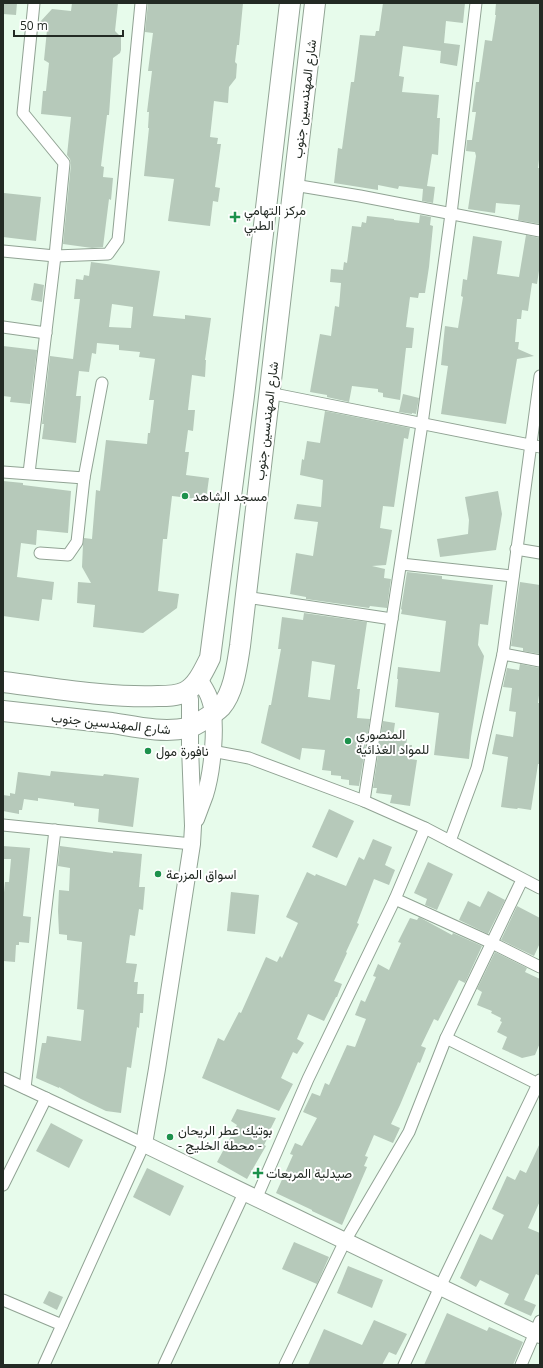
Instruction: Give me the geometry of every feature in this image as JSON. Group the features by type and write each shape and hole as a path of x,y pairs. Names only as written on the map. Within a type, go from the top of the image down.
{"highway":[{"name":"شارع المهندسين جنوب","path":"185,692 199,679 210,658 244,396 290,3"},
{"name":"شارع المهندسين جنوب","path":"3,711 147,729 170,730 190,728 221,706 230,691 236,674 246,597 315,3"},
{"path":"3,682 136,697 172,696 185,692"}],"street":[{"path":"28,473 55,256 64,163 23,112 34,3"},
{"path":"3,251 55,256 108,254 118,240 141,3"},
{"path":"364,801 422,424 451,214 476,3"},
{"path":"294,185 360,196 540,231"},
{"path":"3,327 46,333"},
{"path":"450,841 477,768 503,654 516,549 536,446 540,376"},
{"path":"40,553 68,555 77,542 84,478 102,383"},
{"path":"269,392 536,446"},
{"path":"3,472 84,478"},
{"path":"516,549 540,553"},
{"path":"401,564 513,576"},
{"path":"246,597 392,618"},
{"path":"503,654 540,661"},
{"path":"193,826 205,795 212,750 213,713 209,696 199,679"},
{"path":"44,1365 144,1144 192,844 193,826 190,700 185,692"},
{"path":"212,750 249,758 364,801 425,828 522,880 540,888"},
{"path":"3,825 192,844"},
{"path":"164,1365 308,1079 395,899 425,828"},
{"path":"25,1088 55,830"},
{"path":"285,1365 345,1241 409,1132 446,1038 522,880"},
{"path":"395,899 492,943 540,967"},
{"path":"404,1365 539,1082 446,1038"},
{"path":"3,1078 144,1144 440,1287 538,1329 521,1365"},
{"path":"3,1185 46,1098"},
{"path":"3,1300 62,1325"}],"building":[{"path":"3,3 17,3 16,15 3,14"},
{"path":"72,3 118,3 115,31 121,37 121,50 120,53 113,58 109,115 107,115 101,166 104,167 103,177 113,178 103,247 92,248 63,244 71,164 67,155 71,117 41,114 43,91 46,91 49,63 44,60 47,30 44,29 44,26 40,22 52,9 71,11"},
{"path":"148,3 243,3 239,45 237,45 235,62 237,64 236,78 229,87 228,103 214,101 210,137 218,138 217,144 221,144 215,187 220,188 218,202 213,201 210,226 168,221 174,179 144,176 149,128 149,112 147,112 152,71 148,71 153,33 145,32"},
{"path":"383,3 465,3 463,23 446,21 444,43 460,45 457,66 440,63 441,51 403,46 399,76 404,77 402,92 439,95 437,118 440,118 438,155 432,154 427,186 435,187 433,203 422,201 423,189 399,186 398,189 378,185 378,190 334,183 338,148 342,149 351,82 354,82 360,35 375,36 376,31 379,31"},
{"path":"496,3 540,3 540,151 538,168 540,168 540,224 518,220 520,205 496,203 495,213 468,209 476,156 475,152 466,151 467,140 472,140 476,112 472,112 476,82 479,82 485,40 492,41 496,15"},
{"path":"4,193 41,197 36,241 3,237"},
{"path":"420,215 431,217 430,225 433,226 429,267 425,293 419,293 418,298 410,297 406,327 414,328 412,348 406,348 400,400 383,397 383,393 378,392 378,389 352,386 349,402 327,397 327,395 310,392 320,334 331,336 335,306 339,307 341,283 330,282 331,269 343,270 344,262 347,263 352,226 361,227 362,222 366,223 367,216 419,223"},
{"path":"526,235 540,238 540,264 537,284 532,283 528,311 522,310 521,319 517,319 515,342 519,342 518,349 534,356 517,359 506,424 441,414 448,366 441,365 445,326 458,328 463,297 461,296 463,279 467,280 473,236 502,241 497,274 519,277"},
{"path":"91,262 160,271 153,316 185,319 185,315 211,318 205,360 205,377 192,375 188,410 195,410 193,431 188,430 185,452 189,452 186,475 209,478 206,500 172,496 167,539 163,539 158,591 179,594 177,608 143,633 93,627 95,605 77,603 78,582 91,583 82,567 83,544 84,538 92,539 96,490 100,491 106,440 147,444 148,433 150,433 154,400 149,400 155,359 139,357 140,352 119,350 119,345 97,343 96,354 92,353 89,372 79,371 76,396 81,396 76,443 42,439 44,424 42,424 50,356 73,359 80,299 74,299 76,279 83,280 84,275 89,276","holes":["112,304 133,307 131,328 109,327"]},
{"path":"34,283 44,285 42,302 31,300"},
{"path":"3,346 37,350 30,404 10,402 11,397 3,396"},
{"path":"403,394 419,398 416,414 399,412"},
{"path":"325,411 410,428 408,439 404,438 394,507 383,506 380,528 392,530 386,565 372,566 385,569 384,578 391,579 387,608 370,606 369,608 306,599 306,597 290,594 296,553 313,556 318,522 294,519 297,504 321,507 323,480 300,475 302,459 304,460 307,441 320,443"},
{"path":"3,481 71,491 68,533 37,530 36,545 21,543 17,577 54,582 52,600 42,599 39,621 3,616"},
{"path":"498,491 502,514 496,550 440,557 437,539 468,534 469,520 465,497"},
{"path":"407,572 442,576 442,579 493,585 488,625 480,624 478,645 484,656 469,759 434,755 439,713 395,707 398,667 440,672 446,621 401,614"},
{"path":"520,582 540,585 540,654 523,651 523,648 511,646"},
{"path":"304,613 367,622 357,689 360,689 357,718 370,719 359,786 349,785 349,780 341,779 341,776 331,775 331,771 322,770 325,750 302,748 300,760 261,743 269,705 271,705 281,649 278,649 282,617 303,620","holes":["312,661 335,665 330,700 308,697"]},
{"path":"520,664 540,668 538,703 540,703 540,764 538,764 531,810 501,807 508,757 492,754 496,734 513,737 516,712 509,711 512,688 503,687 507,668 519,670"},
{"path":"383,721 395,723 393,737 407,739 406,745 412,745 410,759 417,760 410,806 390,803 392,795 376,793 377,788 373,788"},
{"path":"51,771 103,776 104,774 139,778 133,827 98,822 99,809 74,806 74,803 38,798 38,801 24,799 22,810 19,810 19,814 3,811 3,795 10,796 10,793 15,794 18,772 50,776"},
{"path":"329,809 354,821 337,858 312,847"},
{"path":"373,839 392,847 385,865 395,870 389,885 374,879 357,923 359,924 334,981 342,984 324,1021 308,1014 297,1039 304,1043 297,1054 293,1052 281,1078 293,1084 279,1111 202,1078 218,1038 224,1041 239,1012 241,1013 266,957 277,962 280,956 282,958 298,923 286,917 307,872 346,886 359,857 364,860"},
{"path":"3,846 30,848 23,916 31,917 29,943 19,942 19,945 16,945 15,962 3,961 3,903 5,882 9,882 11,859 3,859"},
{"path":"60,846 113,853 113,851 142,854 139,887 145,887 143,910 139,909 135,936 130,935 126,963 137,964 134,982 138,982 137,994 144,994 143,1013 140,1013 139,1028 137,1027 131,1068 127,1067 121,1113 106,1111 59,1087 36,1078 42,1043 46,1043 47,1036 81,1041 84,1010 77,1009 82,942 67,940 67,935 59,934 59,890 69,891 70,868 58,866"},
{"path":"428,862 453,874 437,910 425,905 427,899 414,893"},
{"path":"488,891 505,900 488,934 459,920 468,901 480,907"},
{"path":"231,892 259,895 255,934 227,931"},
{"path":"517,906 540,918 540,943 534,956 501,940"},
{"path":"419,917 452,935 453,933 482,946 465,983 459,980 438,1021 434,1019 421,1046 426,1048 420,1063 418,1062 391,1124 400,1128 393,1143 374,1135 365,1156 368,1157 364,1166 367,1167 342,1225 276,1193 293,1155 290,1154 295,1143 302,1146 317,1118 303,1112 312,1093 320,1096 325,1083 329,1085 347,1045 355,1047 366,1019 355,1015 361,1000 365,1002 376,977 373,976 378,964 389,970 401,943 398,942 410,918 417,920"},
{"path":"495,952 527,968 525,972 540,979 540,1043 535,1055 522,1058 502,1049 507,1037 497,1032 502,1022 500,1021 501,1018 491,1013 492,1011 477,1005 482,992 477,989"},
{"path":"237,1109 276,1118 264,1145 266,1146 247,1179 217,1162 237,1125 231,1121"},
{"path":"51,1123 83,1140 69,1168 36,1151"},
{"path":"540,1143 540,1201 528,1228 540,1233 540,1276 536,1274 524,1300 536,1305 531,1316 504,1304 509,1294 480,1280 476,1287 460,1278 480,1234 492,1240 504,1215 492,1209 507,1176 515,1180 520,1170 526,1173"},
{"path":"147,1168 184,1186 170,1216 133,1197"},
{"path":"294,1242 329,1257 317,1284 282,1269"},
{"path":"348,1266 383,1280 372,1308 337,1293"},
{"path":"49,1291 63,1297 57,1310 43,1303"},
{"path":"447,1313 487,1331 489,1327 523,1342 513,1365 424,1365"},
{"path":"374,1320 407,1334 396,1355 389,1352 382,1365 308,1365 324,1329 362,1345"}],"place":[{"name":"مركز التهامي الطبي","path":"235,217"},
{"name":"مسجد الشاهد","path":"185,496"},
{"name":"المنصوري للمواد الغذائية","path":"348,741"},
{"name":"نافورة مول","path":"148,751"},
{"name":"اسواق المزرعة","path":"158,874"},
{"name":"بوتيك عطر الريحان - محطة الخليج -","path":"170,1137"},
{"name":"صيدلية المربعات","path":"258,1173"}]}
